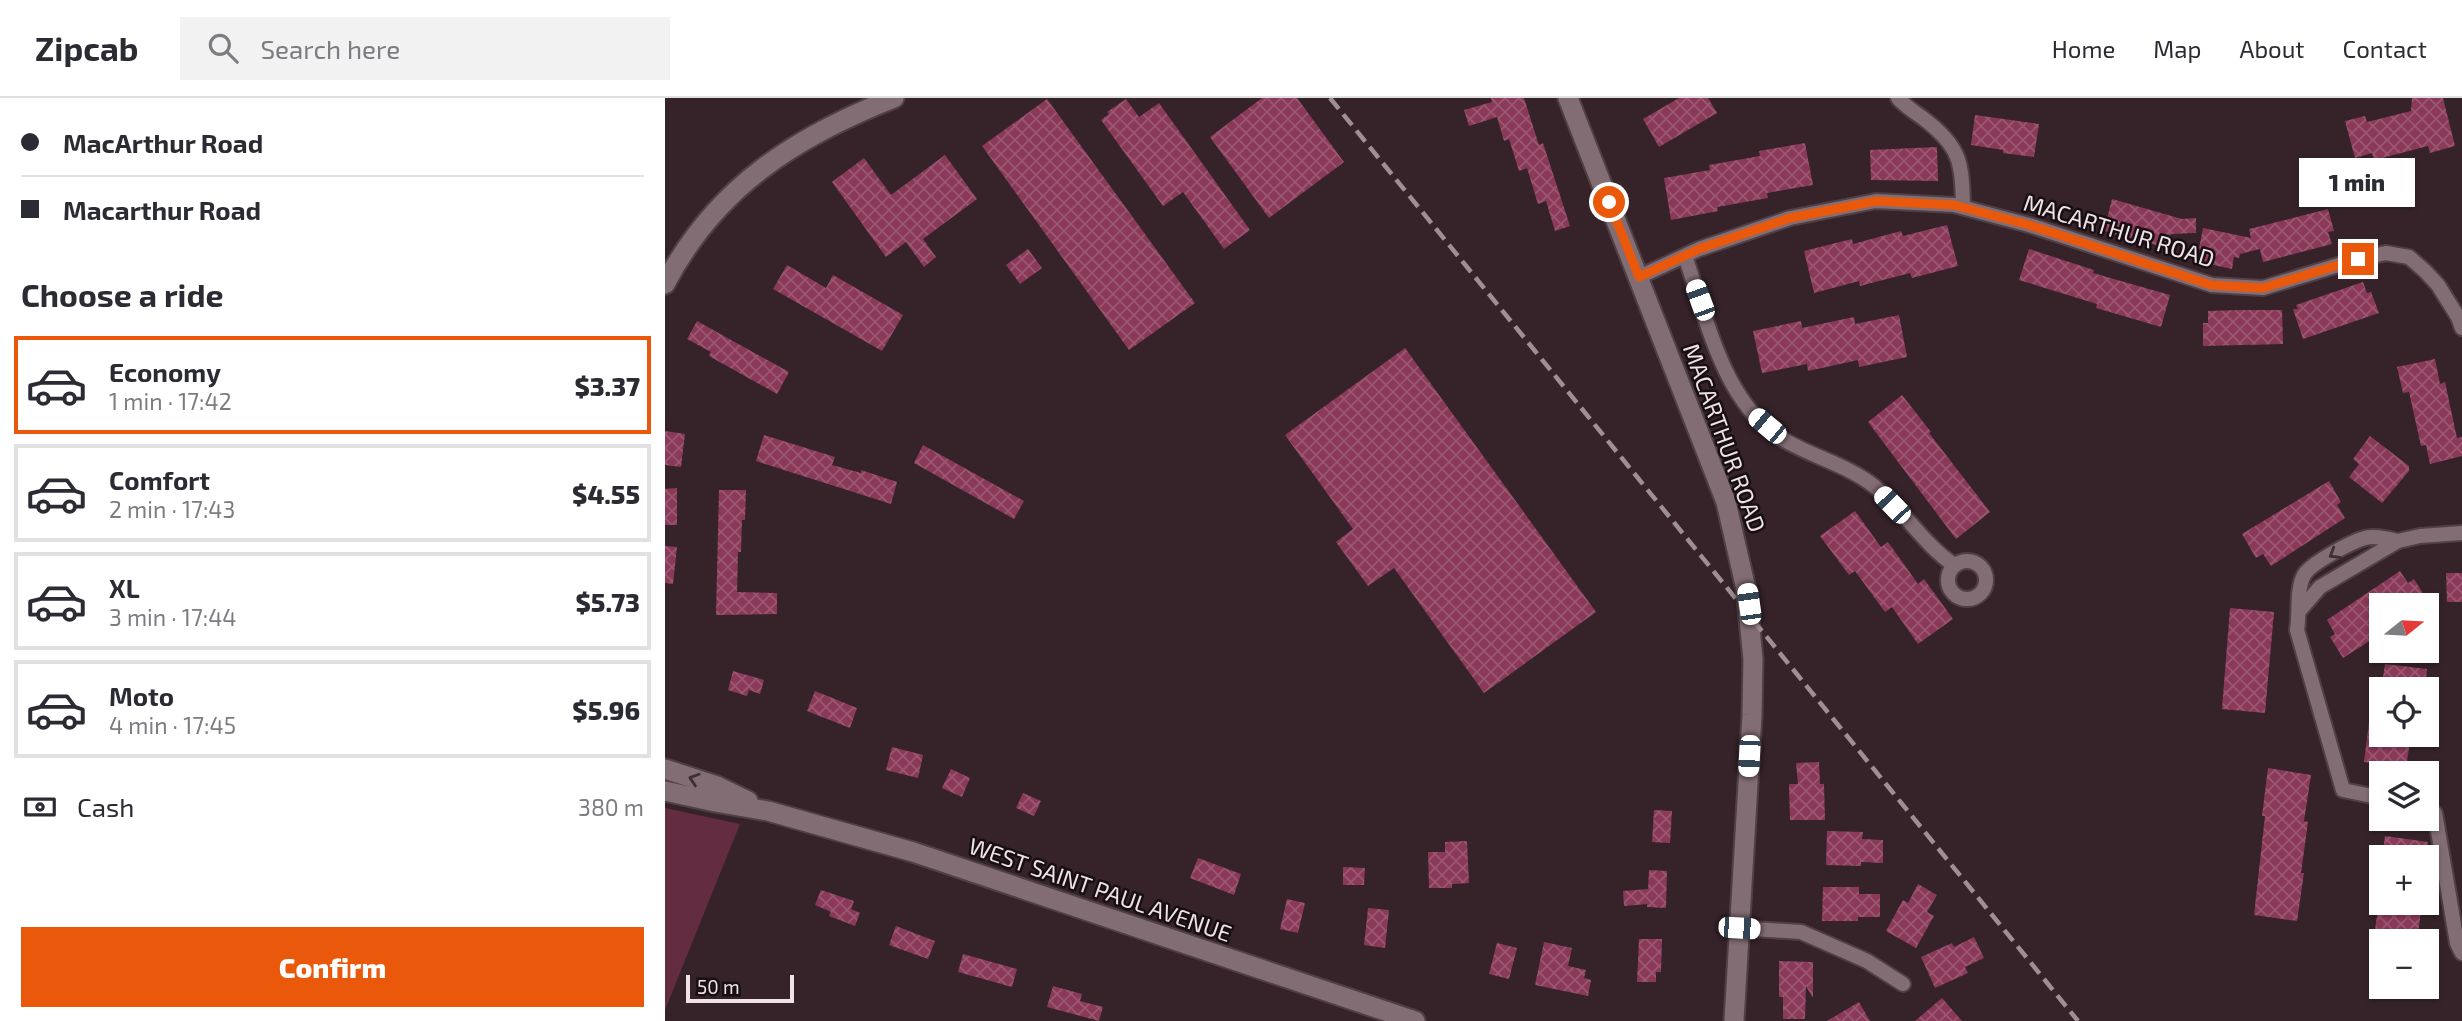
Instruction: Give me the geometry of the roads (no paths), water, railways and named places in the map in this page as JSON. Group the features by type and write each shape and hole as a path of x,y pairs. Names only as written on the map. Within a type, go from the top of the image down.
{"street":[{"path":"665,284 688,246 721,206 779,155 819,131 894,98"},
{"path":"1898,98 1950,141 1962,173 1963,207"},
{"name":"MACARTHUR ROAD","path":"1572,99 1726,502 1747,589 1753,659 1734,1021"},
{"name":"MACARTHUR ROAD","path":"1639,277 1685,256 1790,218 1876,201 1954,205 2029,225 2211,285 2263,288 2386,253 2409,257 2438,285 2462,328"},
{"path":"1685,256 1724,367 1743,403 1779,437 1841,466 1874,486 1954,565"},
{"path":"2300,610 2320,587 2398,541 2420,536 2462,533"},
{"path":"2369,795 2343,790 2297,630 2299,592 2305,574 2333,553 2367,537 2398,541"},
{"name":"WEST SAINT PAUL AVENUE","path":"665,769 717,786 768,811"},
{"name":"WEST SAINT PAUL AVENUE","path":"665,791 768,811 913,852 1415,1021"},
{"path":"2438,831 2457,943 2462,953"},
{"path":"1739,928 1801,932 1867,961 1903,984"}],"railway":[{"path":"1330,98 2078,1021"}]}
